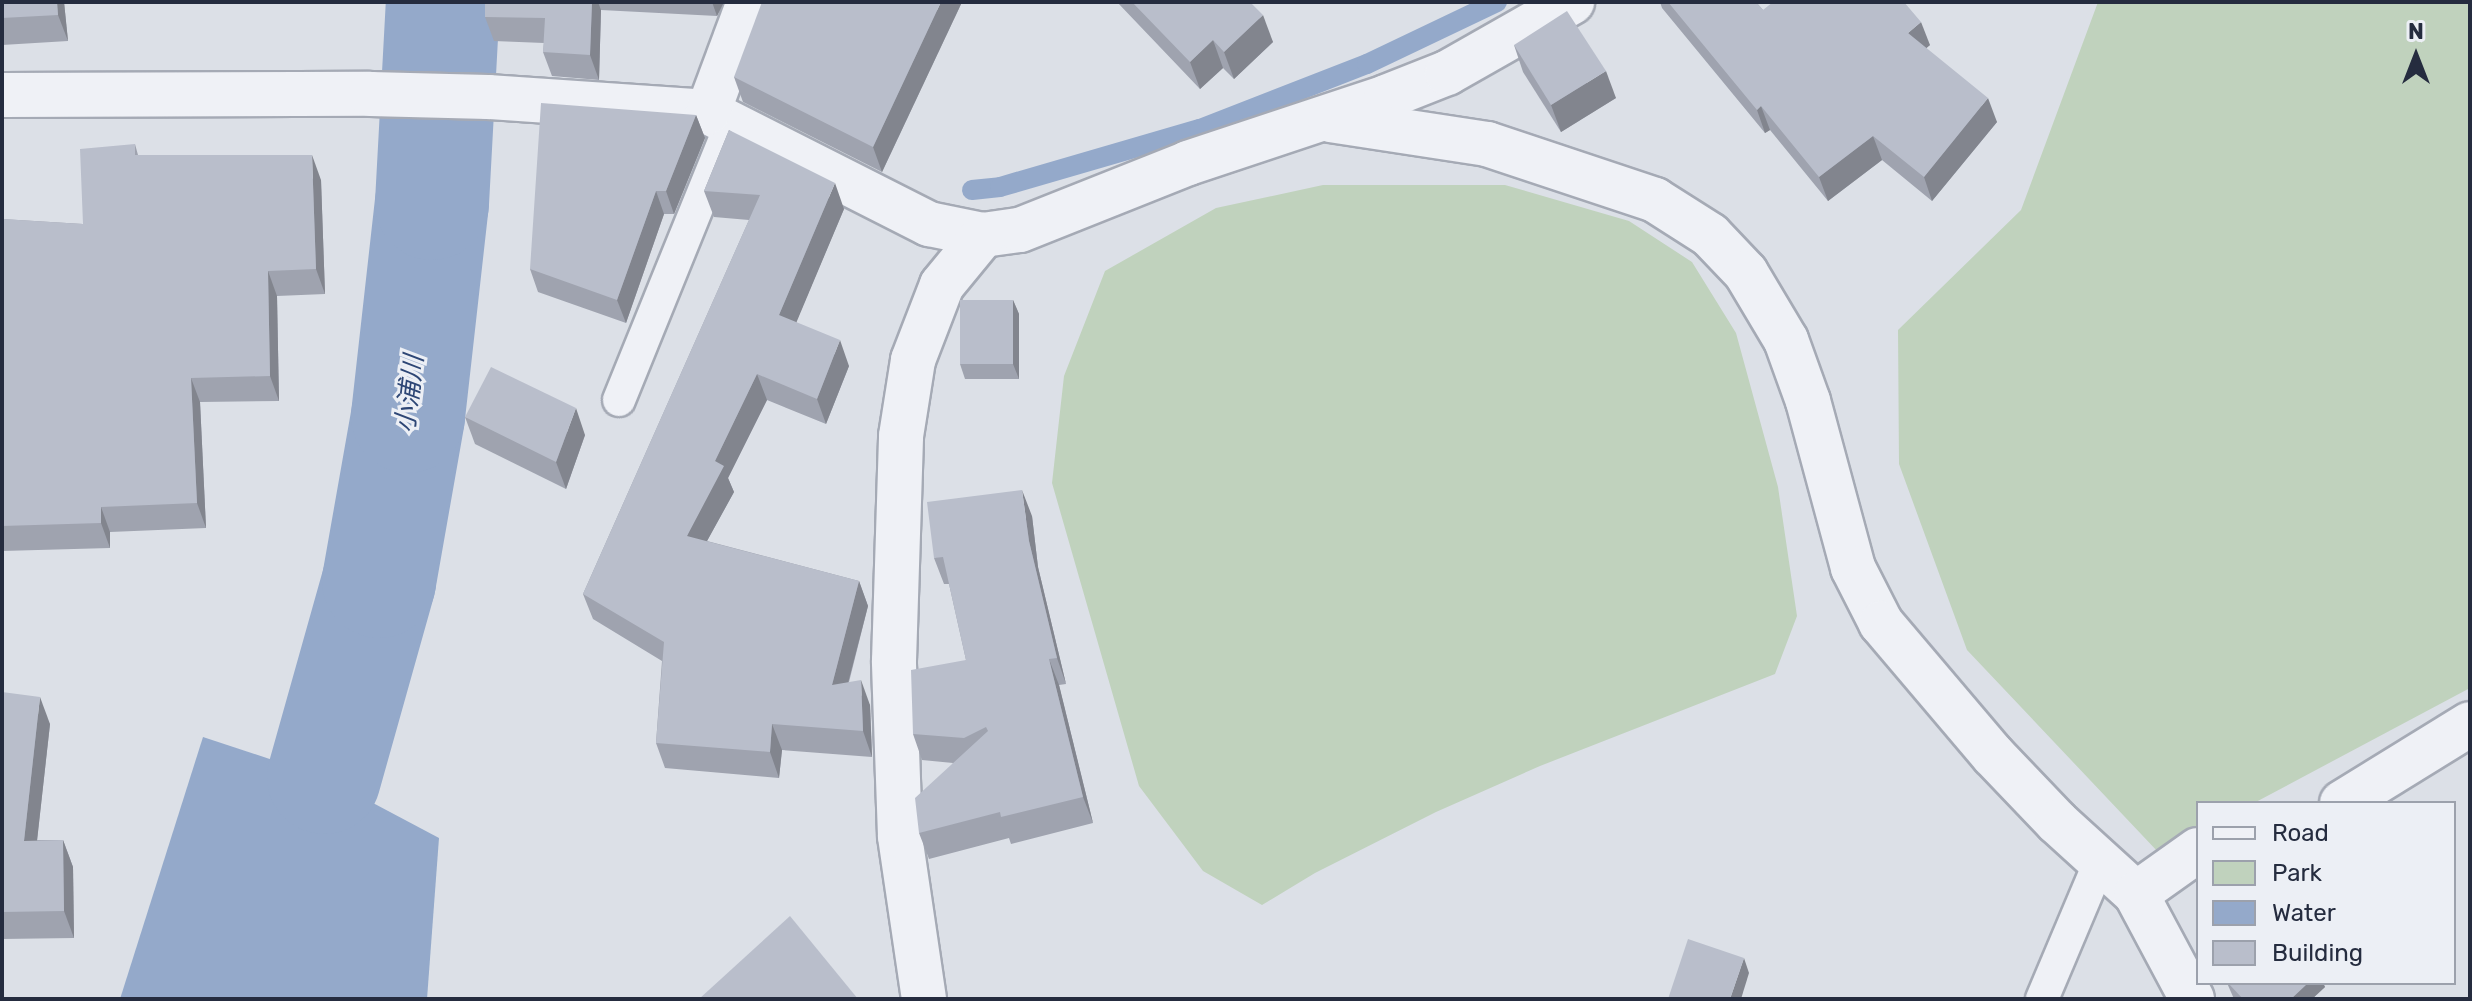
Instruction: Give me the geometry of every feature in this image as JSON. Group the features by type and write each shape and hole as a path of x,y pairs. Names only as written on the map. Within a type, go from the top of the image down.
{"street":[{"path":"720,118 749,2"},
{"path":"2,95 370,94 488,97 720,118 929,224 983,235 1020,230 1188,163 1327,119 1447,73 1572,2"},
{"path":"1327,119 1487,144 1655,200 1710,235 1746,273 1786,340 1808,401 1853,568 1881,623 1993,755 2136,894 2192,999"},
{"path":"924,999 900,836 894,661 901,436 913,360 942,285 983,235"},
{"path":"2345,801 2470,724"},
{"path":"2136,894 2196,851"}],"lane":[{"path":"619,400 720,118"},
{"path":"2042,999 2100,862"}],"green space":[{"path":"2098,2 2470,2 2470,688 2258,801 2196,801 2196,834 2159,853 1967,650 1899,464 1898,330 2021,210"},
{"path":"1323,185 1505,185 1629,221 1692,262 1736,333 1778,487 1797,616 1775,674 1540,766 1436,812 1315,873 1262,905 1203,871 1139,786 1052,483 1064,376 1105,271 1216,208"}],"water":[{"path":"203,737 324,777 439,838 427,999 120,999"}],"building":[{"path":"2,2 57,2 58,15 2,18"},
{"path":"485,2 592,2 590,55 543,52 545,18 485,17"},
{"path":"762,2 941,2 873,147 734,77"},
{"path":"1132,2 1250,2 1263,15 1224,52 1213,40 1190,62"},
{"path":"1668,2 1756,2 1763,10 1773,2 1904,2 1921,22 1908,33 1988,98 1924,177 1873,136 1819,177 1761,106 1757,110"},
{"path":"1567,11 1606,71 1551,105 1514,45"},
{"path":"541,103 696,115 666,191 656,191 617,300 530,269"},
{"path":"729,130 835,183 779,315 840,340 817,399 757,374 715,461 724,466 687,536 859,581 832,685 861,680 863,731 772,724 770,752 656,743 664,642 583,594 760,195 704,191"},
{"path":"135,144 135,155 312,155 316,269 268,271 270,376 191,378 197,503 101,507 101,523 2,526 2,219 83,224 80,149"},
{"path":"960,300 1013,300 1013,364 960,364"},
{"path":"491,367 576,408 556,462 465,417"},
{"path":"1022,490 1029,541 1057,658 1049,659 1083,797 1001,817 1000,812 919,833 915,798 988,731 986,727 964,738 913,734 911,670 966,660 943,557 934,558 927,502"},
{"path":"2,692 40,697 24,841 63,840 64,911 2,912"},
{"path":"790,916 858,999 699,999"},
{"path":"1688,939 1744,958 1730,999 1668,999"},
{"path":"2230,985 2306,985 2291,999 2243,999"}],"waterway":[{"name":"小浦川","path":"324,777 379,581 408,416 432,203 443,2"},
{"path":"972,190 1000,187 1200,129 1367,64 1497,2"}]}
